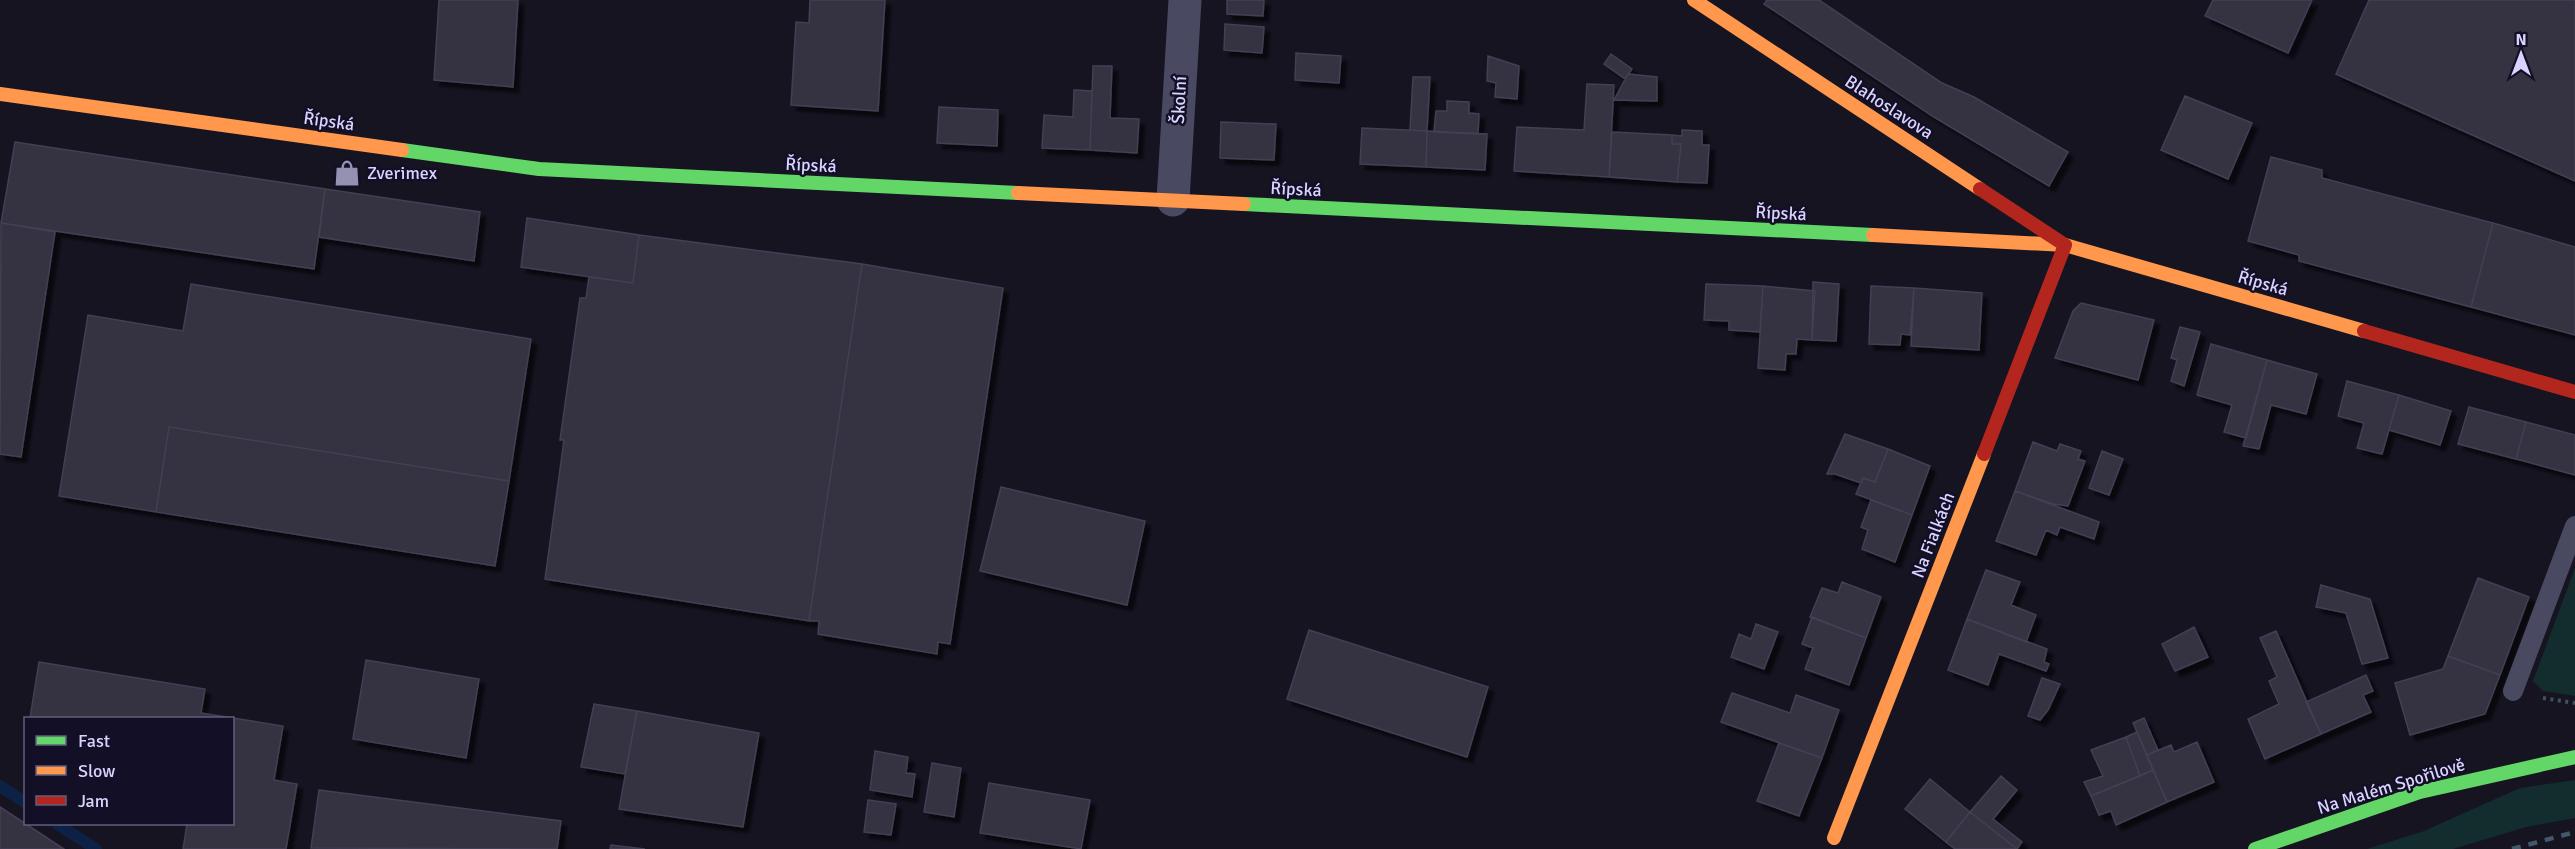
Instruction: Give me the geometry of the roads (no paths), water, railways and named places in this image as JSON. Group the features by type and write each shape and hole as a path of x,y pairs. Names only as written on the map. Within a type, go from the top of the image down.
{"street":[{"name":"Školní","path":"1173,201 1185,0"},
{"name":"Blahoslavova","path":"1694,0 2065,245"},
{"name":"Řípská","path":"0,94 539,170 2065,245 2575,392"},
{"name":"Na Fialkách","path":"1834,838 2065,245"},
{"name":"Na Malém Spořilově","path":"2255,849 2420,792 2575,757"}],"lane":[{"path":"2513,691 2575,526"}],"waterway":[{"path":"0,786 24,802"},
{"path":"59,825 96,849"}],"railway":[{"path":"2512,849 2575,832"}],"place":[{"name":"Zverimex","path":"347,173"}]}
